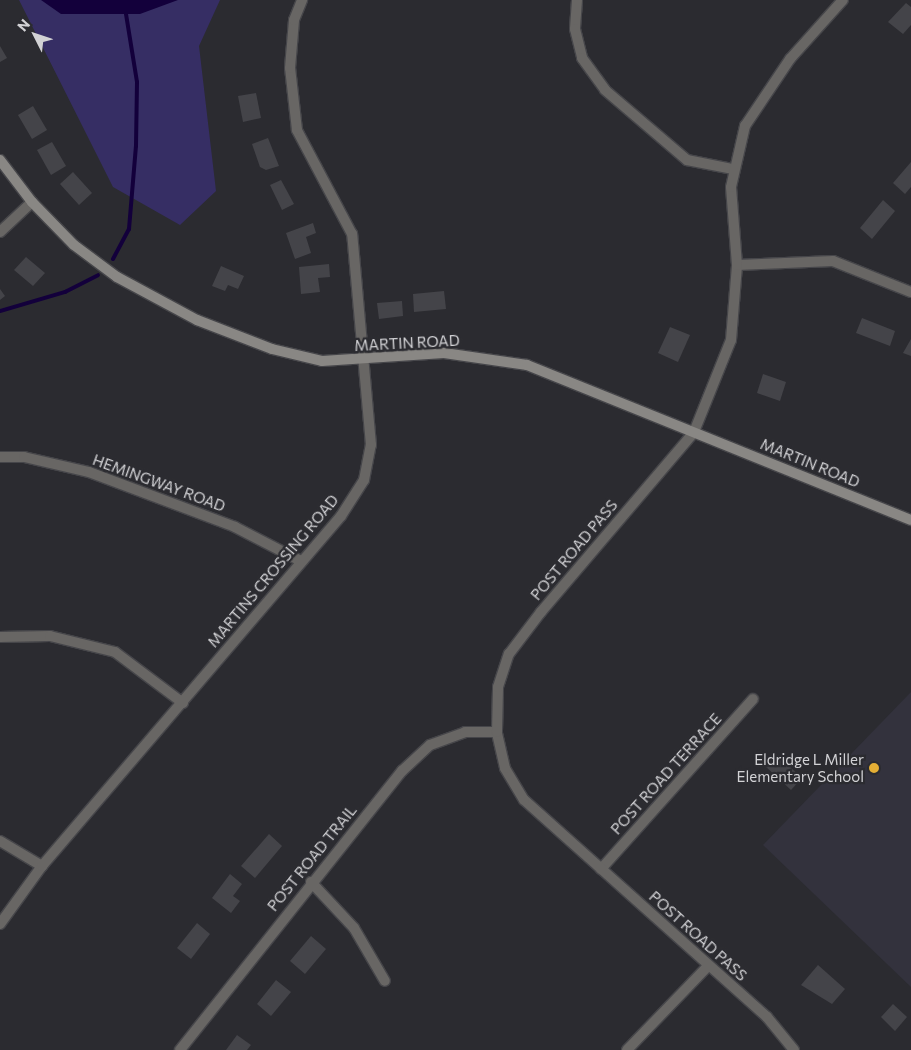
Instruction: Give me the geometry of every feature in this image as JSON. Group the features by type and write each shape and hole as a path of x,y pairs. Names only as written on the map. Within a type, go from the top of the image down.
{"street":[{"name":"MARTINS CROSSING ROAD","path":"0,924 42,866 341,516 364,480 372,445 362,361 352,234 297,130 290,68 294,20 302,0"},
{"path":"577,0 575,29 582,58 605,90 687,160 733,170"},
{"name":"POST ROAD PASS","path":"794,1050 767,1018 524,800 505,768 497,732 498,687 509,654 694,432 731,340 738,265 733,170 745,126 759,102 843,0"},
{"name":"MARTIN ROAD","path":"0,160 32,202 74,245 117,277 189,316 296,357 362,361 444,353 499,358 590,388 911,520"},
{"path":"0,232 32,202"},
{"path":"738,265 833,261 911,291"},
{"name":"HEMINGWAY ROAD","path":"0,457 24,458 89,472 235,527 301,561"},
{"path":"0,637 50,636 115,652 183,703"},
{"name":"POST ROAD TERRACE","path":"601,869 753,700"},
{"name":"POST ROAD TRAIL","path":"180,1050 311,882 402,771 430,745 465,732 497,732"},
{"path":"0,841 42,866"},
{"path":"311,882 354,928 385,981"},
{"path":"627,1050 708,966"}],"shaded area":[{"path":"19,0 220,0 199,46 216,191 180,225 113,187"},
{"path":"41,0 178,0 140,14 61,14"},
{"name":"Eldridge L Miller Elementary School","path":"911,692 911,987 763,845"}],"building":[{"path":"906,3 911,7 911,25 903,34 888,22"},
{"path":"0,46 7,58 0,62"},
{"path":"256,93 261,118 243,122 238,96"},
{"path":"33,106 47,130 32,139 18,115"},
{"path":"268,138 279,166 266,170 260,167 252,144"},
{"path":"52,142 66,166 51,175 37,150"},
{"path":"911,162 911,187 905,194 893,183"},
{"path":"73,172 92,193 79,205 60,184"},
{"path":"281,180 294,204 282,210 270,185"},
{"path":"883,200 895,211 872,239 860,228"},
{"path":"313,223 316,233 306,237 311,253 295,259 286,233"},
{"path":"26,257 45,273 33,286 14,270"},
{"path":"329,264 330,277 318,278 320,292 301,294 299,267"},
{"path":"221,266 244,276 238,289 228,285 225,291 212,286"},
{"path":"0,289 5,296 0,300"},
{"path":"444,291 446,309 414,312 413,294"},
{"path":"402,301 403,316 379,319 377,303"},
{"path":"862,318 895,331 890,346 856,333"},
{"path":"670,327 690,335 678,362 658,353"},
{"path":"911,339 911,356 903,353"},
{"path":"763,374 786,382 780,401 757,393"},
{"path":"776,754 802,778 791,790 765,766"},
{"path":"269,834 282,846 255,878 241,866"},
{"path":"230,874 242,884 233,896 240,901 231,913 212,898"},
{"path":"197,923 210,934 191,959 177,948"},
{"path":"311,936 326,949 305,974 290,961"},
{"path":"818,965 845,989 832,1004 801,985"},
{"path":"276,980 291,992 271,1016 257,1004"},
{"path":"893,1004 907,1017 895,1031 881,1017"},
{"path":"237,1035 251,1045 247,1050 226,1050"}],"waterway":[{"path":"113,259 129,229 136,146 137,82 126,14"},
{"path":"0,311 65,292 98,275"}],"place":[{"name":"Eldridge L Miller Elementary School","path":"874,768"}]}
